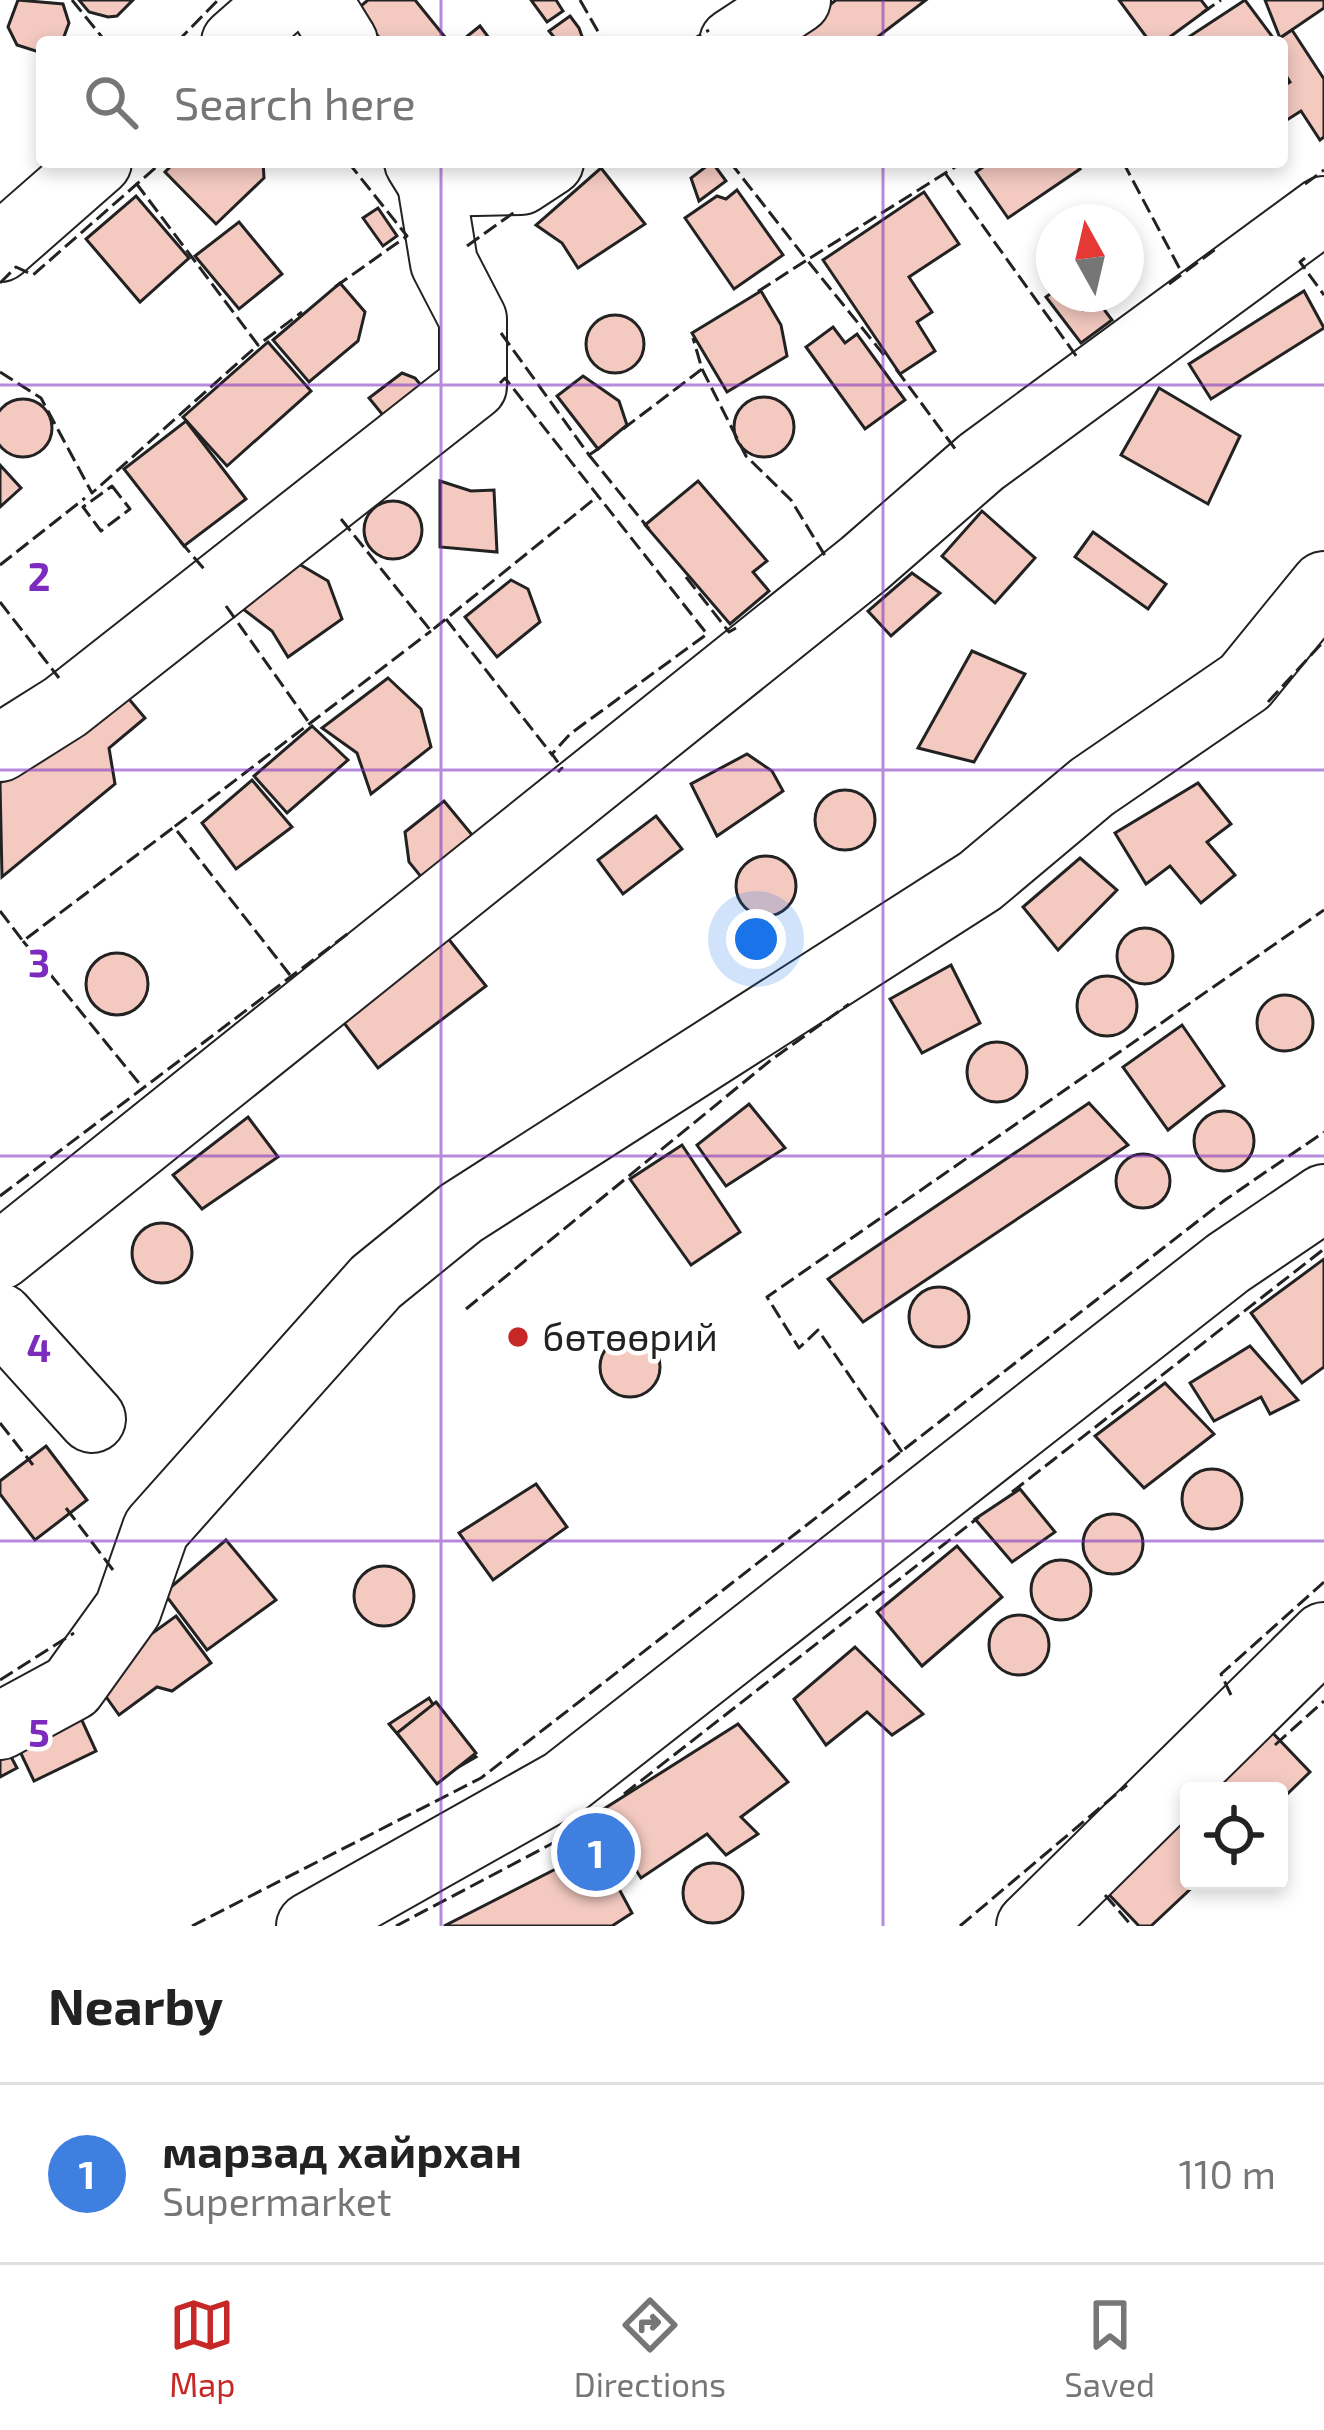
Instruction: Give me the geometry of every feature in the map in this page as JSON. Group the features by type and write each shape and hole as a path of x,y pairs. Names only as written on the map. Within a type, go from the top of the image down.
{"street":[{"path":"242,36 283,0"},
{"path":"318,0 340,36"},
{"path":"742,36 797,0"},
{"path":"0,248 91,168"},
{"path":"0,748 65,707 472,386 472,319 444,263 424,172 521,181 541,168"},
{"path":"0,1256 865,564 981,462 1324,210"},
{"path":"0,1726 72,1687 128,1609 156,1529 376,1282 461,1213 980,881 1092,788 1245,682 1324,585"},
{"path":"310,1926 564,1784 1228,1263 1324,1198"},
{"path":"7,1335 92,1420"},
{"path":"1030,1926 1324,1636"}],"building":[{"path":"18,0 63,4 69,23 64,36 36,36 36,51 17,45 8,27"},
{"path":"79,0 133,0 117,16 108,17 89,12"},
{"path":"368,0 415,0 444,36 378,36 356,10"},
{"path":"531,0 556,0 563,11 547,22"},
{"path":"836,0 926,0 879,36 790,36"},
{"path":"1119,0 1201,0 1208,9 1171,36 1146,36"},
{"path":"1245,0 1272,36 1190,36"},
{"path":"1265,0 1324,0 1324,8 1279,36"},
{"path":"570,16 582,36 553,36 549,31"},
{"path":"480,26 488,36 468,36"},
{"path":"1292,30 1324,79 1324,137 1320,140 1301,111 1288,119 1288,36 1283,36"},
{"path":"169,168 263,168 264,178 216,224 165,172"},
{"path":"601,168 645,224 578,268 562,243 536,225"},
{"path":"704,168 716,168 726,181 699,201 691,178"},
{"path":"982,168 1080,169 1008,218 976,172"},
{"path":"737,190 783,255 734,289 685,218 717,196 726,199"},
{"path":"924,192 959,244 909,277 932,312 917,322 935,351 900,374 823,260"},
{"path":"136,196 189,258 140,302 86,239"},
{"path":"378,208 397,236 383,246 363,218"},
{"path":"239,222 282,274 239,309 195,256"},
{"path":"340,283 365,312 358,341 309,382 273,340"},
{"path":"761,291 781,325 787,356 727,392 692,333"},
{"path":"1304,291 1324,328 1211,399 1189,364"},
{"path":"1057,312 1106,312 1112,320 1081,343"},
{"path":"615,315 636,323 644,344 636,365 615,373 594,365 586,344 594,323"},
{"path":"833,327 845,343 857,334 905,400 865,429 806,347"},
{"path":"268,342 311,391 227,466 183,417"},
{"path":"402,373 415,378 434,401 395,430 369,398"},
{"path":"583,376 619,401 627,425 598,449 557,396"},
{"path":"1159,388 1240,436 1208,504 1121,455"},
{"path":"764,397 785,406 794,427 785,448 764,457 743,448 734,427 743,406"},
{"path":"12,402 34,402 49,417 49,439 34,454 12,454 -1,442 -1,414"},
{"path":"186,421 246,499 184,546 124,469"},
{"path":"0,465 21,488 0,507"},
{"path":"440,481 471,491 494,490 497,552 440,547"},
{"path":"698,481 767,561 753,572 769,591 730,624 645,525"},
{"path":"393,501 413,510 422,530 413,550 393,559 373,550 364,530 373,510"},
{"path":"982,511 1035,558 995,603 942,556"},
{"path":"1093,532 1166,584 1148,609 1075,557"},
{"path":"299,564 328,581 342,619 288,657 272,631 243,609"},
{"path":"912,573 940,593 891,636 868,611"},
{"path":"511,580 528,589 540,622 497,657 465,617"},
{"path":"972,651 1025,674 974,762 918,748"},
{"path":"388,678 421,709 431,747 371,794 357,753 322,728"},
{"path":"118,686 145,718 109,748 115,784 2,877 0,783"},
{"path":"312,726 348,760 287,813 254,776"},
{"path":"747,754 772,771 783,791 717,836 691,784"},
{"path":"252,780 292,827 236,869 202,823"},
{"path":"1198,783 1231,824 1207,842 1235,875 1201,903 1170,866 1146,884 1115,833"},
{"path":"845,790 866,799 875,820 866,841 845,850 824,841 815,820 824,799"},
{"path":"444,801 473,836 422,878 409,862 405,832"},
{"path":"656,816 682,849 623,894 598,860"},
{"path":"766,856 787,865 796,886 787,907 766,916 745,907 736,886 745,865"},
{"path":"1080,858 1117,890 1058,950 1023,907"},
{"path":"439,927 486,986 378,1068 332,1007"},
{"path":"1145,928 1164,937 1173,956 1164,975 1145,984 1126,975 1117,956 1126,937"},
{"path":"117,953 139,962 148,984 139,1006 117,1015 95,1006 86,984 95,962"},
{"path":"951,965 980,1023 922,1053 890,999"},
{"path":"1107,976 1128,985 1137,1006 1128,1027 1107,1036 1086,1027 1077,1006 1086,985"},
{"path":"1285,995 1304,1004 1313,1023 1304,1042 1285,1051 1266,1042 1257,1023 1266,1004"},
{"path":"1182,1025 1224,1086 1168,1130 1123,1067"},
{"path":"997,1042 1018,1051 1027,1072 1018,1093 997,1102 976,1093 967,1072 976,1051"},
{"path":"1089,1103 1128,1145 863,1322 828,1279"},
{"path":"749,1104 785,1148 726,1186 697,1145"},
{"path":"1224,1111 1245,1120 1254,1141 1245,1162 1224,1171 1203,1162 1194,1141 1203,1120"},
{"path":"248,1117 278,1157 202,1209 173,1175"},
{"path":"682,1145 740,1232 691,1265 630,1179"},
{"path":"1143,1154 1162,1162 1170,1181 1162,1200 1143,1208 1124,1200 1116,1181 1124,1162"},
{"path":"162,1223 183,1232 192,1253 183,1274 162,1283 141,1274 132,1253 141,1232"},
{"path":"1324,1259 1324,1367 1302,1383 1251,1313"},
{"path":"939,1287 960,1296 969,1317 960,1338 939,1347 918,1338 909,1317 918,1296"},
{"path":"630,1337 651,1346 660,1367 651,1388 630,1397 609,1388 600,1367 609,1346"},
{"path":"1250,1346 1298,1400 1270,1414 1261,1397 1214,1421 1190,1383"},
{"path":"1165,1383 1214,1434 1144,1488 1095,1436"},
{"path":"46,1446 87,1500 35,1540 0,1494 0,1481"},
{"path":"1212,1469 1233,1478 1242,1499 1233,1520 1212,1529 1191,1520 1182,1499 1191,1478"},
{"path":"536,1484 567,1527 493,1580 459,1533"},
{"path":"1020,1489 1055,1532 1012,1562 975,1519"},
{"path":"1113,1514 1134,1523 1143,1544 1134,1565 1113,1574 1092,1565 1083,1544 1092,1523"},
{"path":"226,1540 276,1600 207,1650 164,1593"},
{"path":"957,1546 1002,1597 922,1666 877,1612"},
{"path":"1061,1560 1082,1569 1091,1590 1082,1611 1061,1620 1040,1611 1031,1590 1040,1569"},
{"path":"384,1566 405,1575 414,1596 405,1617 384,1626 363,1617 354,1596 363,1575"},
{"path":"1019,1615 1040,1624 1049,1645 1040,1666 1019,1675 998,1666 989,1645 998,1624"},
{"path":"176,1616 211,1663 172,1691 157,1687 119,1715 92,1677"},
{"path":"855,1647 923,1714 892,1735 867,1712 826,1745 794,1699"},
{"path":"429,1698 449,1731 476,1757 436,1780 389,1724"},
{"path":"436,1702 476,1753 437,1784 397,1733"},
{"path":"79,1714 96,1751 34,1781 16,1743"},
{"path":"738,1724 788,1782 741,1817 758,1834 726,1855 707,1834 641,1878 599,1812"},
{"path":"1267,1727 1310,1772 1288,1793 1288,1782 1224,1782 1217,1773"},
{"path":"0,1739 17,1768 0,1777"},
{"path":"1180,1817 1180,1890 1189,1890 1151,1926 1139,1926 1097,1882"},
{"path":"597,1848 632,1913 612,1926 444,1926"},
{"path":"713,1863 734,1872 743,1893 734,1914 713,1923 692,1914 683,1893 692,1872"}],"fence":[{"path":"72,0 101,36"},
{"path":"183,36 218,0"},
{"path":"580,0 601,36"},
{"path":"1202,13 1221,0"},
{"path":"698,36 709,30"},
{"path":"0,283 16,267 33,275 155,168"},
{"path":"335,287 407,236 353,168"},
{"path":"735,168 807,260 754,294"},
{"path":"884,355 807,260 953,168"},
{"path":"1126,168 1182,273"},
{"path":"1305,184 1324,170"},
{"path":"945,173 1077,357"},
{"path":"136,183 258,345 302,312"},
{"path":"467,246 516,211"},
{"path":"1169,284 1217,248"},
{"path":"1305,258 1300,262 1324,295"},
{"path":"501,333 589,455 604,445"},
{"path":"623,429 702,369 693,338"},
{"path":"0,372 41,398 92,493 258,345"},
{"path":"702,369 746,456 791,500 827,559"},
{"path":"896,369 956,450"},
{"path":"500,383 505,378 707,634 570,734 552,754 562,768 558,772"},
{"path":"589,455 649,529"},
{"path":"112,486 130,509 101,531 83,507 112,486"},
{"path":"341,519 431,631 598,496"},
{"path":"0,565 85,498"},
{"path":"180,541 204,569"},
{"path":"686,577 729,632 736,628"},
{"path":"0,602 59,678"},
{"path":"226,606 310,724"},
{"path":"446,619 553,756"},
{"path":"290,975 174,827 431,631"},
{"path":"1268,702 1324,641"},
{"path":"0,911 23,941 174,827"},
{"path":"902,1452 818,1330 799,1348 767,1297 1324,910"},
{"path":"0,1196 350,932"},
{"path":"23,941 143,1088"},
{"path":"466,1309 771,1060 849,1004"},
{"path":"192,1926 481,1778 1225,1200 1324,1132"},
{"path":"1012,1492 1324,1249"},
{"path":"0,1423 33,1465"},
{"path":"66,1508 113,1570"},
{"path":"624,1794 979,1517"},
{"path":"1231,1695 1221,1674 1324,1582"},
{"path":"0,1680 74,1633"},
{"path":"1275,1745 1324,1701"},
{"path":"960,1926 1127,1785"},
{"path":"396,1926 574,1832 605,1808"},
{"path":"1105,1895 1132,1926"}],"place":[{"name":"бөтөөрий","path":"518,1337"},
{"name":"марзад хайрхан","path":"596,1852"}]}
